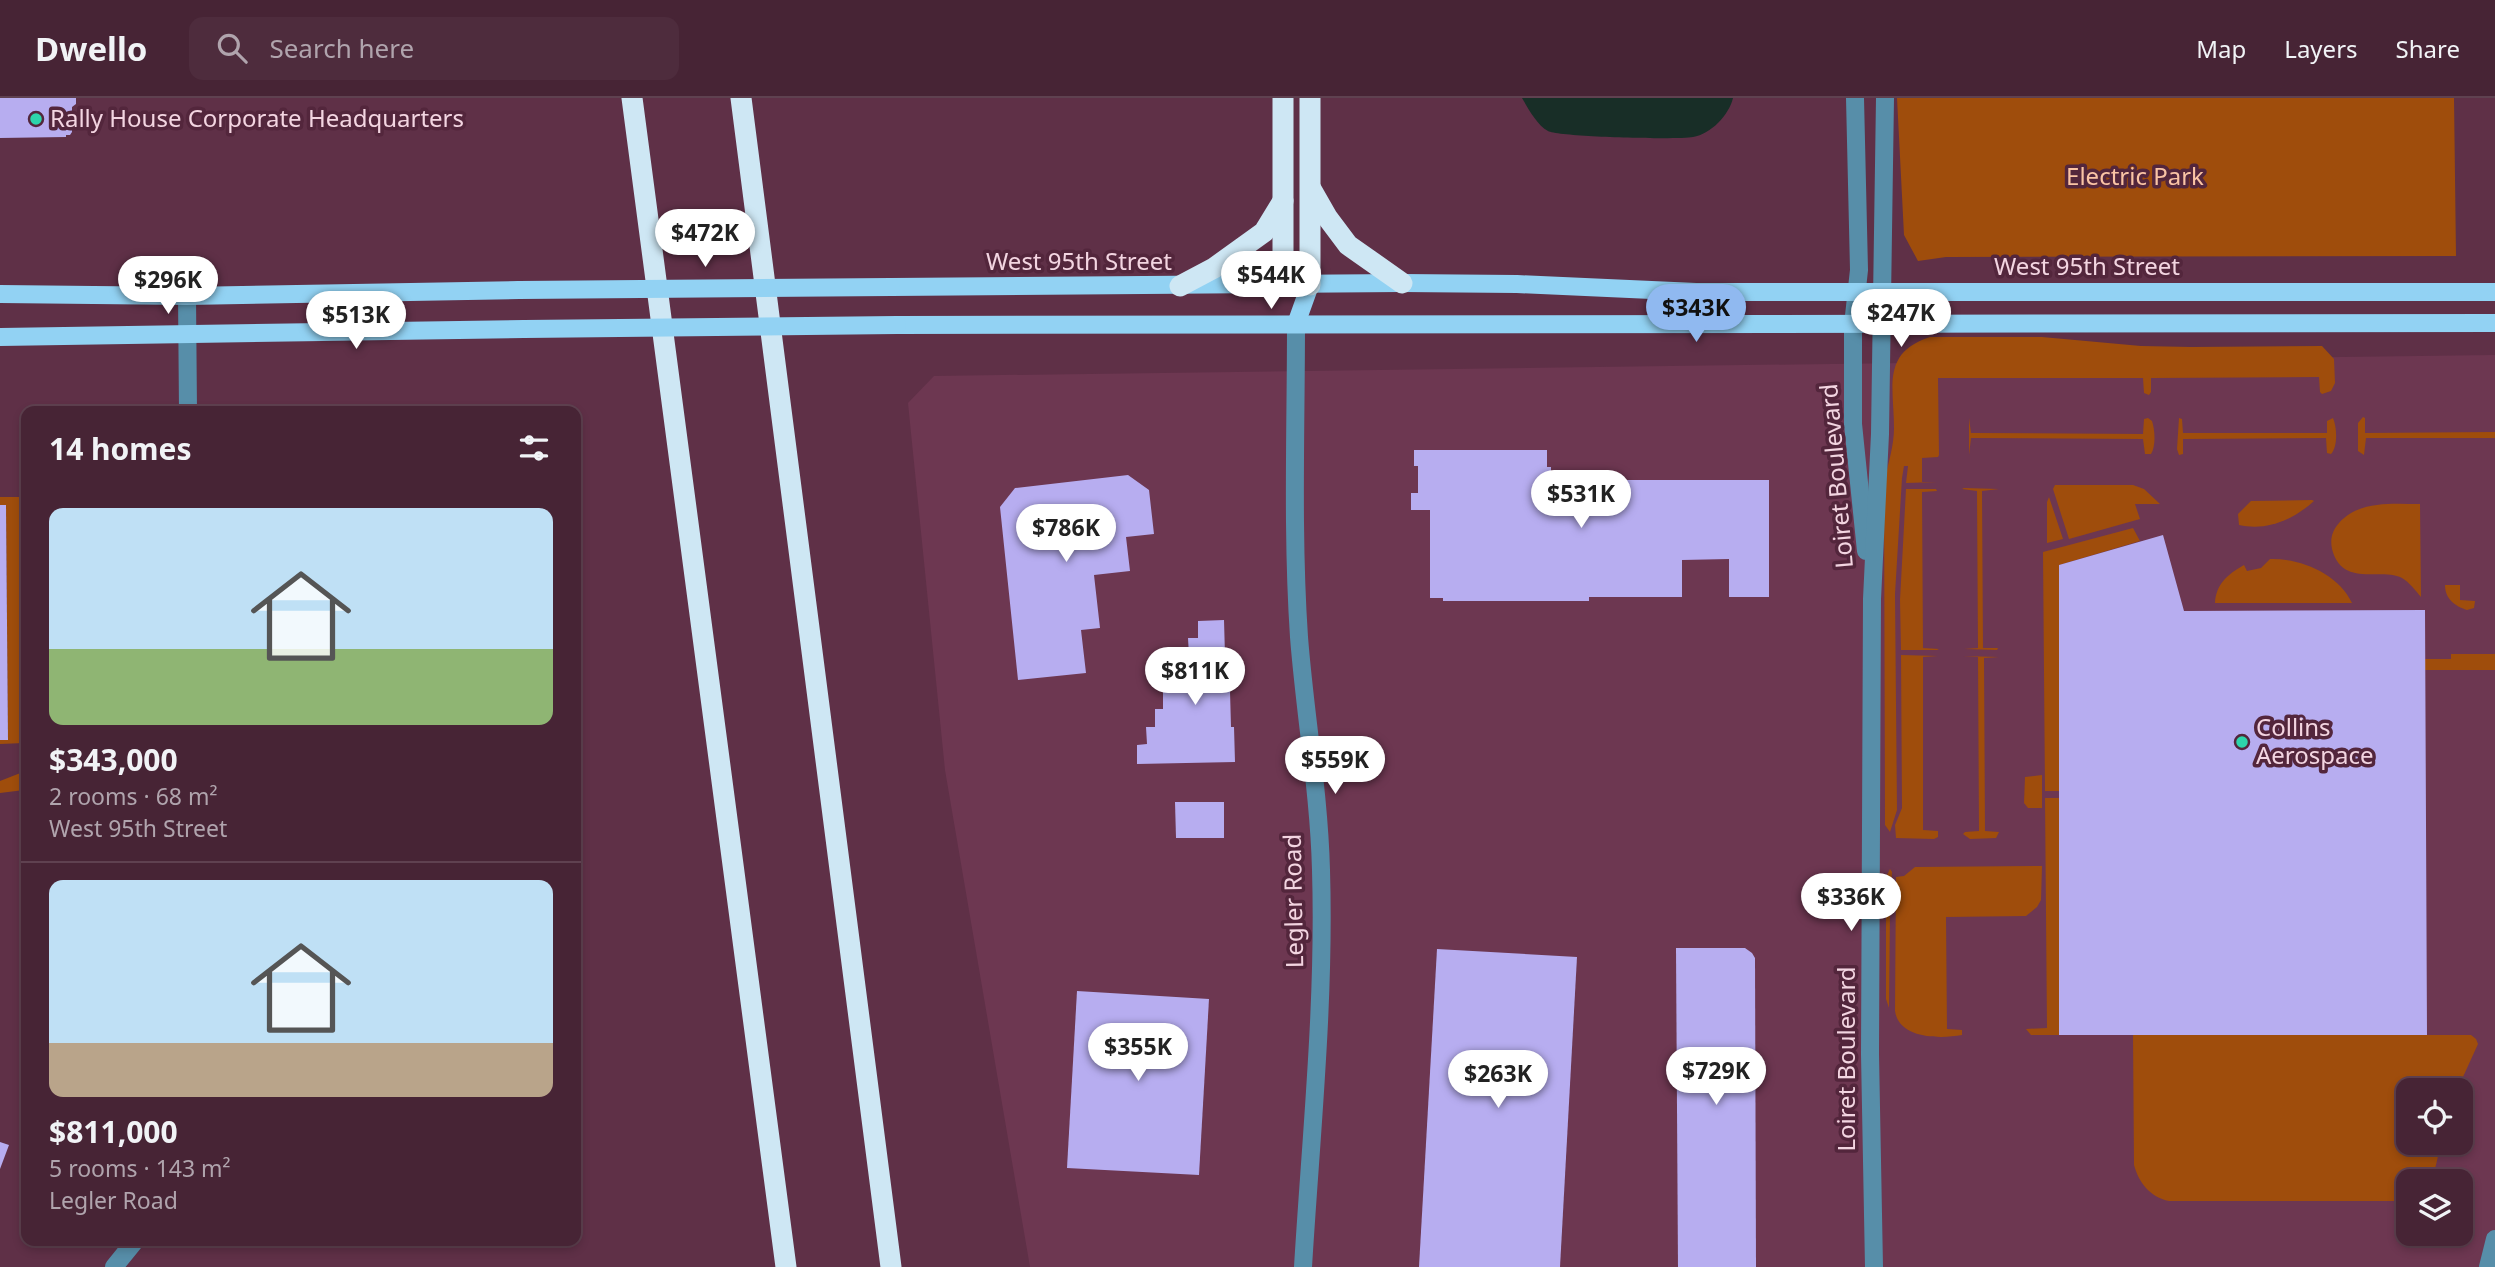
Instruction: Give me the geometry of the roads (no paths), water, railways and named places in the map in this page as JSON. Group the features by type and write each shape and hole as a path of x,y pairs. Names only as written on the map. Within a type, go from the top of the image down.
{"highway":[{"path":"632,98 786,1267"},
{"path":"741,98 891,1267"},
{"path":"1283,98 1283,286"},
{"path":"1310,98 1310,285"},
{"path":"1310,187 1327,217 1348,245 1402,284"},
{"path":"1180,286 1214,268 1264,232 1283,201"}],"main road":[{"name":"West 95th Street","path":"0,294 187,296 519,290 1402,284 1517,284 1696,292 2495,292"},
{"path":"1296,324 1310,285"},
{"path":"1283,286 1296,324"},
{"path":"0,337 897,325 2495,323"}],"street":[{"name":"Loiret Boulevard","path":"1855,98 1859,270 1853,325 1853,424 1872,599"},
{"name":"Loiret Boulevard","path":"1874,1267 1870,1054 1872,599 1879,472 1885,98"},
{"path":"187,296 188,406"},
{"name":"Legler Road","path":"1296,324 1299,637 1316,792 1322,911 1303,1267"},
{"path":"2488,1267 2495,1239"},
{"path":"114,1267 131,1246"}],"place":[{"name":"Rally House Corporate Headquarters","path":"36,119"},
{"name":"Collins Aerospace","path":"2242,742"}],"park label":[{"name":"Electric Park","path":"2135,177"}]}
